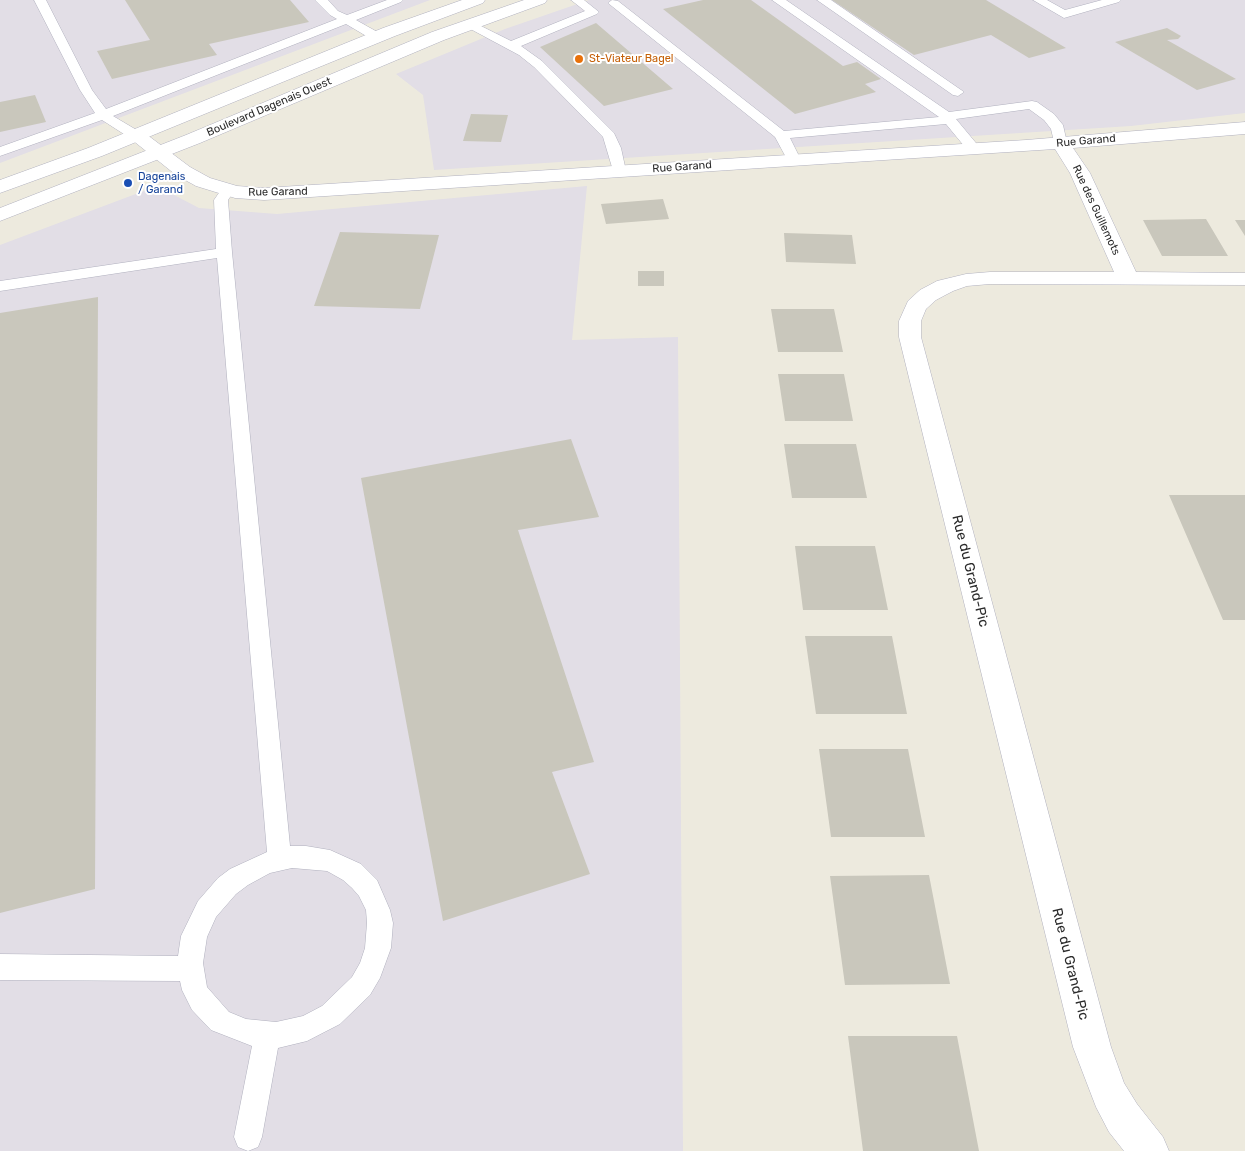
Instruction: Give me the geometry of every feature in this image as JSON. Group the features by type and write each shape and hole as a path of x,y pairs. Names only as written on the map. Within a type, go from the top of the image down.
{"street":[{"name":"Boulevard Dagenais Ouest","path":"0,187 135,135 377,37 477,0"},
{"name":"Boulevard Dagenais Ouest","path":"0,214 158,153 469,24 539,0"},
{"name":"Rue Garand","path":"135,135 192,176 228,190 254,194 276,194 974,149 1245,128"},
{"name":"Rue des Guillemots","path":"1060,143 1080,173 1128,279"},
{"name":"Rue du Grand-Pic","path":"1149,1151 1123,1118 1109,1094 1092,1047 909,329 912,314 921,300 936,290 955,282 990,278 1245,279"}],"lane":[{"path":"40,0 86,90 103,115 135,135"},
{"path":"321,0 344,20 377,37"},
{"path":"0,152 103,115 397,0"},
{"path":"510,46 593,12 577,0"},
{"path":"778,0 948,118 974,149"},
{"path":"824,0 958,92"},
{"path":"1040,0 1064,14 1115,0"},
{"path":"617,1 782,135 794,160"},
{"path":"469,24 523,52 538,64 609,136 614,148 619,171"},
{"path":"782,135 948,118 1032,105 1049,117 1058,128 1060,143"},
{"path":"228,190 222,196 221,204 224,252 276,798 279,860"},
{"path":"0,286 224,252"},
{"path":"306,856 330,861 352,872 368,888 374,899 378,910 380,935 378,948 368,974 361,986 343,1006 307,1028 284,1034 267,1035 246,1032 220,1021 201,1001 195,990 191,969 191,949 200,922 216,897 239,877 266,863 279,860 306,856"},
{"path":"0,967 191,969"},
{"path":"248,1137 267,1035"}],"shaded area":[{"path":"0,0 430,0 0,163"},
{"path":"589,0 1245,0 1245,113 1131,126 434,170 423,95 396,74 505,29"},
{"path":"157,186 199,208 277,214 587,186 572,340 678,337 683,1151 0,1151 0,245"}],"building":[{"path":"125,0 290,0 309,22 209,44 217,55 112,79 97,51 150,40"},
{"path":"703,0 751,0 843,66 857,62 881,79 865,84 876,92 795,114 663,9"},
{"path":"832,0 986,0 1066,48 1029,58 991,35 914,55"},
{"path":"596,23 673,89 604,106 540,47"},
{"path":"1167,28 1181,36 1178,39 1167,40 1236,79 1197,90 1115,42"},
{"path":"35,95 46,122 0,132 0,102"},
{"path":"471,114 508,115 501,142 463,141"},
{"path":"663,199 669,219 606,224 601,204"},
{"path":"1206,219 1228,256 1162,256 1143,220"},
{"path":"1235,220 1245,220 1245,236"},
{"path":"340,232 439,235 420,309 314,306"},
{"path":"784,233 852,235 856,264 786,262"},
{"path":"638,271 664,271 664,286 638,286"},
{"path":"98,297 95,889 0,913 0,313"},
{"path":"771,309 834,309 843,352 778,352"},
{"path":"778,374 844,374 853,421 785,421"},
{"path":"571,439 599,517 518,530 594,762 552,772 590,874 443,921 361,478"},
{"path":"784,444 856,444 867,498 792,498"},
{"path":"1169,495 1245,495 1245,620 1223,620"},
{"path":"795,546 875,546 888,610 803,610"},
{"path":"805,636 892,636 907,714 816,714"},
{"path":"819,749 908,749 925,837 831,837"},
{"path":"929,875 950,984 845,985 830,876"},
{"path":"848,1036 957,1036 979,1151 863,1151"}],"place":[{"name":"St-Viateur Bagel","path":"579,59"},
{"name":"Dagenais / Garand","path":"128,183"}]}
